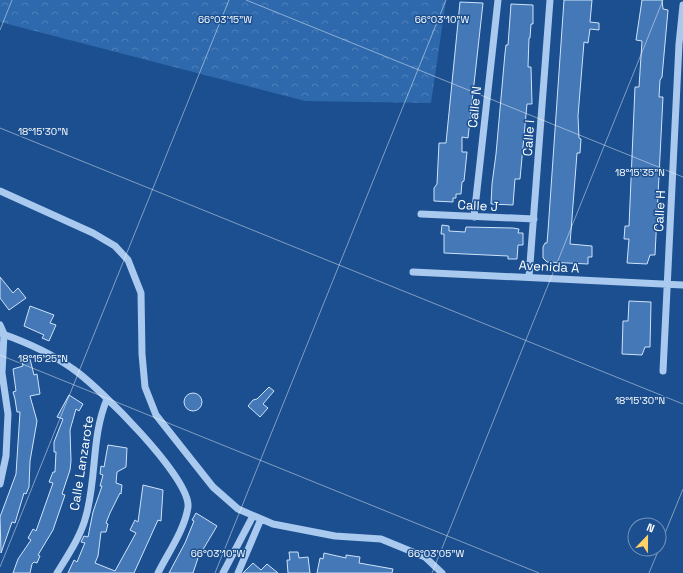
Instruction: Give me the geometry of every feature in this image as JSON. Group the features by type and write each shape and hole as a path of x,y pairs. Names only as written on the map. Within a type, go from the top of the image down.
{"street":[{"name":"Calle N","path":"474,216 498,0"},
{"name":"Calle I","path":"529,277 550,0"},
{"name":"Calle H","path":"663,371 679,44 683,5"},
{"path":"0,190 93,233 115,246 128,260 141,293 142,354 145,387 156,415 213,487 238,509 273,524 335,536 381,539 425,557 442,573"},
{"name":"Calle J","path":"421,214 534,219"},
{"name":"Avenida A","path":"413,272 683,285"},
{"path":"0,325 2,334 2,372 8,414 6,456 0,484"},
{"path":"2,334 35,346 74,369 107,399 172,470 184,492 188,506 181,528 158,573"},
{"name":"Calle Lanzarote","path":"57,573 71,550 86,516 97,428 107,399"},
{"path":"223,573 253,516"},
{"path":"238,573 261,519"}],"green space":[{"path":"0,0 446,0 431,103 305,101 0,22"}],"building":[{"path":"564,0 592,0 590,22 599,23 599,30 590,29 588,43 584,42 578,116 579,138 581,139 580,153 577,153 570,244 592,246 592,257 588,257 588,264 547,262 543,258 543,247 545,243 547,243 548,231"},
{"path":"642,0 662,0 663,9 668,10 659,97 663,97 655,255 650,255 647,264 627,263 629,239 624,239 625,226 629,226 635,87 639,87 642,41 636,40"},
{"path":"460,2 483,3 468,138 462,137 462,152 467,152 464,181 462,182 461,194 456,194 456,198 453,198 453,202 434,201 434,188 437,184 439,143 446,143"},
{"path":"511,4 533,5 533,24 531,24 529,38 528,67 531,67 532,104 527,104 520,179 515,179 513,205 491,204"},
{"path":"442,225 449,226 449,231 465,232 466,227 519,229 518,233 523,233 523,245 518,245 517,259 508,259 508,256 444,253 444,234 441,234"},
{"path":"0,277 13,293 18,288 26,298 9,310 0,298"},
{"path":"629,301 651,302 650,347 645,347 642,355 622,354 623,321 628,321"},
{"path":"30,306 54,315 50,323 56,325 49,341 42,338 44,335 24,326"},
{"path":"30,359 34,375 37,374 40,394 30,396 37,421 30,461 29,487 26,494 24,493 15,523 12,522 1,553 0,517 16,474 20,412 17,412 13,392 16,391 13,369 23,366 22,361"},
{"path":"269,387 274,391 263,404 268,408 260,417 248,406"},
{"path":"193,393 199,396 202,402 199,408 193,411 187,408 184,402 187,396"},
{"path":"69,395 83,404 79,411 76,409 70,430 71,461 70,470 62,494 65,495 53,530 38,555 40,556 37,563 34,562 32,564 30,573 13,573 18,559 31,540 28,538 33,529 36,531 53,483 49,482 53,472 55,472 56,452 54,452 54,442 63,419 57,417"},
{"path":"108,445 127,448 126,467 117,472 116,483 122,485 121,494 120,493 106,523 108,524 106,532 101,532 98,556 95,563 115,571 136,533 130,530 135,520 138,522 143,485 163,490 161,521 158,520 134,573 68,573 74,560 77,562 85,543 81,542 84,536 88,537 93,512 102,486 100,486 103,475 100,474 101,466 104,467"},
{"path":"196,513 217,526 198,558 193,573 169,573 185,543 194,521 192,520"},
{"path":"289,552 298,552 299,558 308,557 310,573 288,573 287,560 290,560"},
{"path":"324,553 346,558 346,555 360,557 359,563 393,569 392,573 317,573 320,558 323,559"},
{"path":"253,563 261,570 267,564 278,573 243,573"}]}
